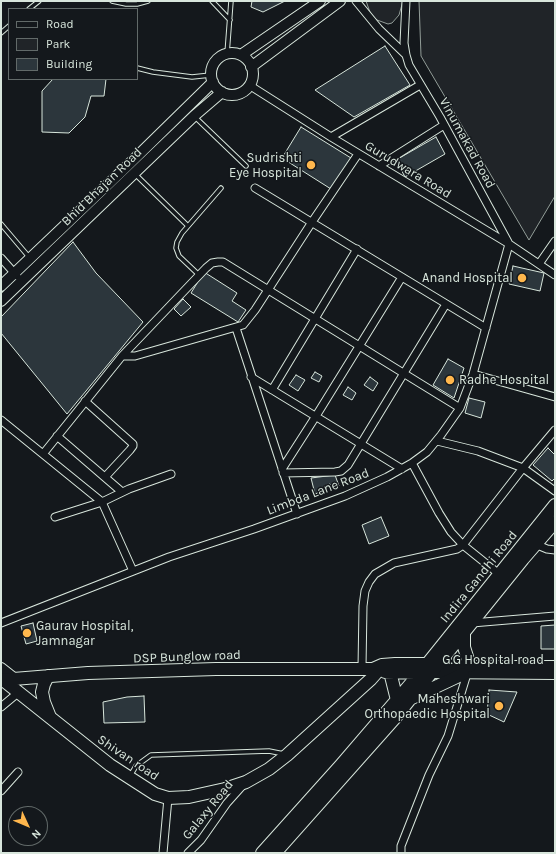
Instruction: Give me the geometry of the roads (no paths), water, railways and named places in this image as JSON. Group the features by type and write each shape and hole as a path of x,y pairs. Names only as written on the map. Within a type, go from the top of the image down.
{"main road":[{"path":"241,55 320,1"},
{"path":"251,67 340,1"},
{"path":"234,53 241,55 246,58 251,67 253,76 249,85 242,92 236,94 222,92 216,88 212,78 212,68 216,61 221,56 227,54 234,53"},
{"name":"Bhid Bhajan Road","path":"1,286 122,171 212,78"},
{"name":"Bhid Bhajan Road","path":"1,301 194,116 222,92"},
{"name":"Indira Gandhi Road","path":"428,668 499,574 555,505"},
{"name":"Indira Gandhi Road","path":"428,668 464,634 535,544 555,522"},
{"path":"410,699 467,671 464,634"},
{"name":"G.G Hospital road","path":"467,671 555,666"},
{"path":"275,853 374,742 410,699 428,668"},
{"path":"262,853 397,700 428,668"},
{"name":"DSP Bunglow road","path":"5,677 216,669 428,668"},
{"name":"G.G Hospital road","path":"428,668 555,674"},
{"path":"377,669 397,700"},
{"name":"Shivan road","path":"5,677 18,692 110,765 155,794 168,798 189,797 225,789 246,782 268,769 287,755 377,669"},
{"path":"48,676 42,692 50,718"}],"street":[{"name":"Vinumakad Road","path":"356,1 379,29 406,55"},
{"name":"Vinumakad Road","path":"406,1 404,44 409,65 444,124 508,244"},
{"name":"Gurudwara Road","path":"249,85 358,154 508,244 555,275"},
{"path":"331,137 420,85"},
{"path":"379,166 444,124"},
{"path":"122,356 135,356 243,325 249,319 358,154"},
{"path":"255,188 486,328"},
{"path":"539,264 555,241"},
{"name":"Limbda Lane Road","path":"1,623 203,545 297,514 345,496 402,469 427,452 437,441 460,408 486,328 508,244"},
{"path":"272,390 314,318 357,249"},
{"path":"1,258 22,281"},
{"path":"43,454 122,356 212,263 223,262 460,408"},
{"path":"283,471 402,277"},
{"path":"283,471 335,472 341,471 348,465 446,304"},
{"path":"236,328 297,514"},
{"path":"472,374 555,397"},
{"path":"252,377 402,469"},
{"path":"85,401 133,446 105,477"},
{"path":"1,420 102,502 133,571"},
{"path":"377,669 363,606 365,591 369,582 375,574 394,563 457,549 463,545 523,468 555,430"},
{"path":"57,436 122,492"},
{"path":"437,441 478,451 523,468 555,491"},
{"path":"412,463 451,532 463,545 499,574"},
{"path":"55,517 102,502 122,492 171,474"},
{"path":"535,544 547,549 555,550"},
{"path":"472,623 555,616"},
{"path":"401,853 401,846 429,775 448,736 467,671"},
{"path":"1,707 18,692"},
{"path":"1,791 18,772"},
{"name":"Galaxy Road","path":"188,853 201,840 227,803 246,782"},
{"path":"163,853 168,798"}],"lane":[{"path":"30,8 39,1"},
{"path":"112,1 126,4 137,4 148,1"},
{"path":"212,1 230,20"},
{"path":"227,54 231,1"},
{"path":"138,68 153,72 212,78"},
{"path":"194,116 246,166"},
{"path":"134,174 188,226"},
{"path":"199,275 180,256 176,248 180,238 188,226 221,188"},
{"path":"1,224 30,258"},
{"path":"129,778 136,766 151,755 269,751 287,755"}],"place":[{"name":"Sudrishti Eye Hospital","path":"311,165"},
{"name":"Anand Hospital","path":"522,278"},
{"name":"Radhe Hospital","path":"450,380"},
{"name":"Gaurav Hospital, Jamnagar","path":"27,633"},
{"name":"Maheshwari Orthopaedic Hospital","path":"499,706"}]}
